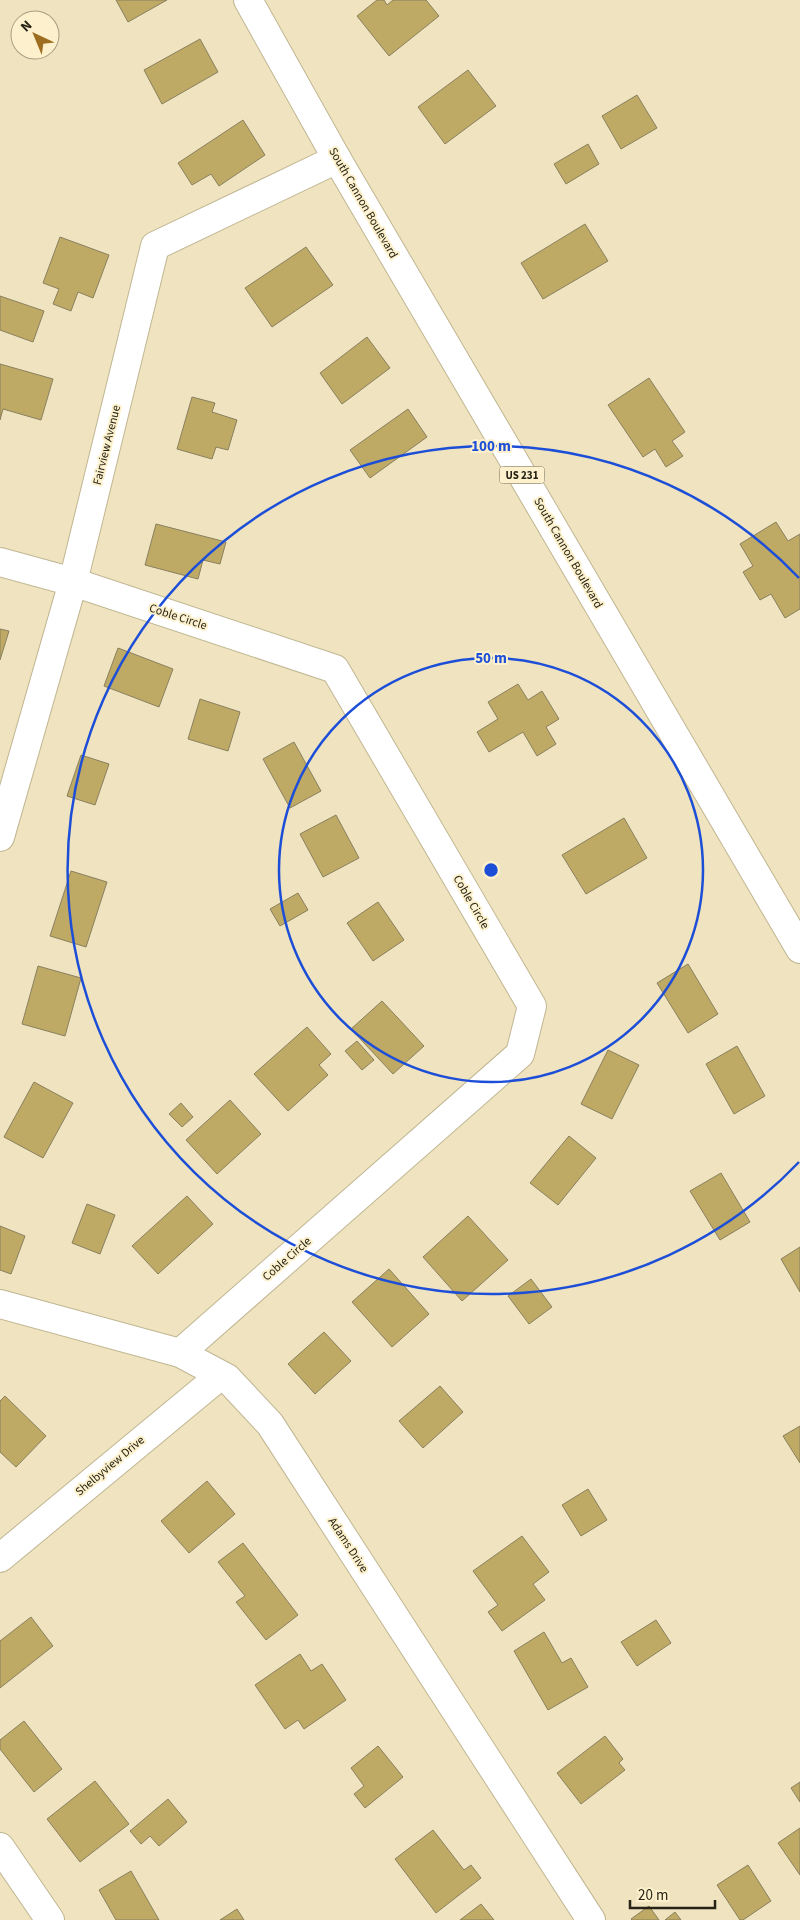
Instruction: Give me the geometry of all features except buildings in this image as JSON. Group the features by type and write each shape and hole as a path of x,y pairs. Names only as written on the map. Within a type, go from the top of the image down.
{"main road":[{"name":"South Cannon Boulevard","path":"248,0 337,159 800,949"},
{"name":"Fairview Avenue","path":"0,837 73,582 155,246 337,159"},
{"name":"Coble Circle","path":"0,562 73,582 335,670 532,1006 520,1054 180,1353"},
{"name":"Adams Drive","path":"0,1304 180,1353 227,1378 270,1424 591,1920"},
{"name":"Shelbyview Drive","path":"0,1558 221,1374"},
{"path":"0,1847 50,1920"}]}
